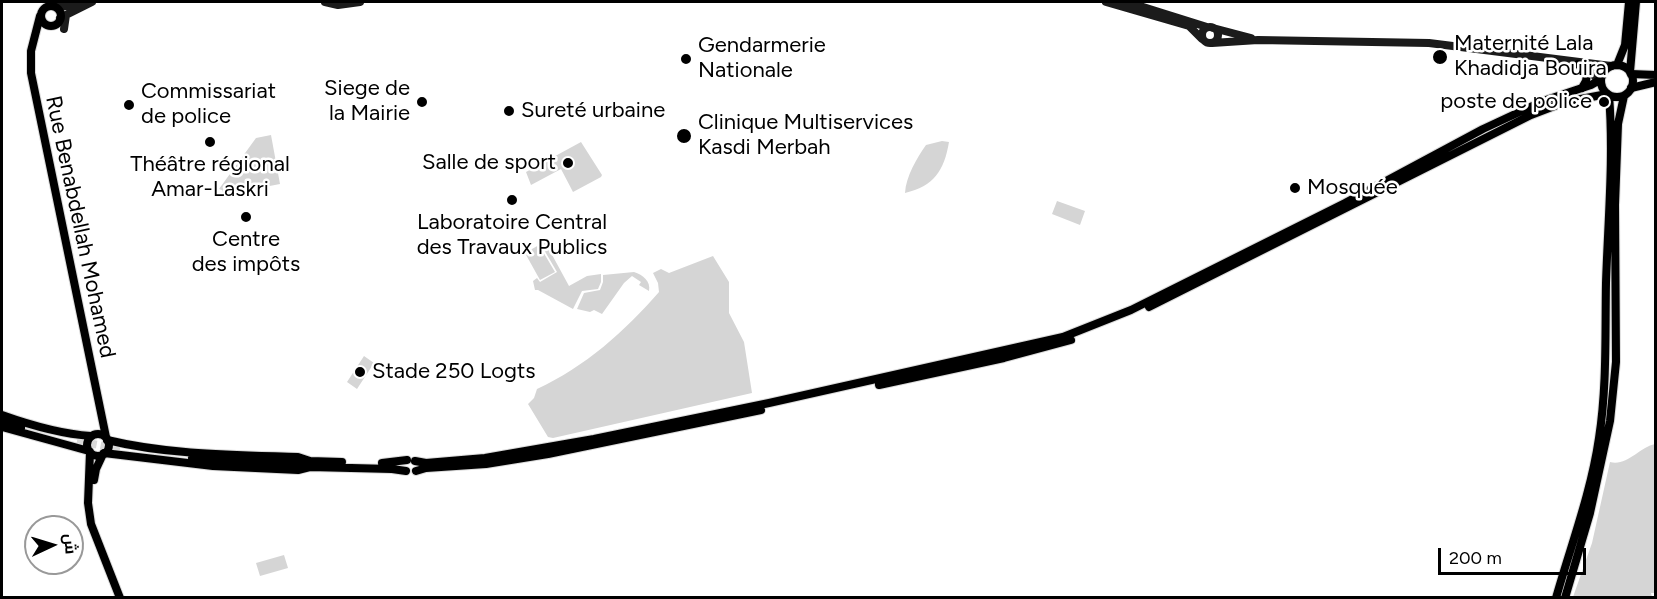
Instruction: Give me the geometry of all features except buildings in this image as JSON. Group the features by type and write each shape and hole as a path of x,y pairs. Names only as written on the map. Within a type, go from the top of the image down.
{"main road":[{"name":"Rue Benabdellah Mohamed","path":"42,2 31,51 32,81 107,439"},
{"path":"50,26 45,24 41,14 47,6 67,6 79,2"},
{"path":"31,51 42,31 56,24 63,16 92,2"},
{"path":"325,2 338,5 360,2"},
{"path":"1106,2 1189,26 1206,43 1258,40 1438,43 1614,65 1624,67 1631,73 1656,75"},
{"path":"1127,2 1258,40"},
{"path":"2,428 89,451 96,455 213,466 392,463 411,460 426,463 485,458 779,401 1063,337 1131,310 1523,110 1600,80 1614,65 1625,45 1629,2"},
{"path":"1632,88 1636,2"},
{"path":"54,5 63,16 64,29"},
{"path":"1202,39 1202,33 1210,27"},
{"path":"1210,27 1216,31 1218,36 1212,43"},
{"path":"1556,597 1584,508 1599,439 1605,365 1609,204 1608,94 1600,80 1593,74 1567,60"},
{"path":"1578,64 1587,74 1582,88"},
{"path":"1565,597 1590,513 1610,421 1616,362 1618,124 1624,96 1632,88 1656,82"},
{"path":"120,448 218,460 392,469 412,473 426,468 486,464 594,445 964,367 1066,342 1133,315 1374,196 1484,137 1542,110 1574,99 1608,94 1616,97 1624,96"},
{"name":"Rue Benabdellah Mohamed","path":"92,435 99,423 100,410"},
{"path":"2,415 75,435 99,434 107,439 166,449 298,457 305,465"},
{"path":"2,421 77,441"},
{"path":"92,435 87,445 89,451 87,503 91,524 122,597"},
{"path":"107,439 109,446 96,469 93,513 122,597"},
{"path":"411,460 418,467 416,471"},
{"path":"406,471 404,465 411,460"}],"shaded area":[{"path":"271,135 280,184 223,195 222,190 219,189 256,138"},
{"path":"942,141 949,142 941,169 923,186 905,193 910,174 926,145"},
{"name":"Salle de sport","path":"581,142 602,175 601,177 573,192 561,169 531,185 526,172"},
{"path":"1057,201 1085,211 1080,225 1052,214"},
{"path":"544,240 569,286 587,276 601,274 598,289 582,291 573,309 535,290 533,281 537,278 540,282 557,272 540,243"},
{"path":"539,245 555,272 540,280 525,253"},
{"path":"713,256 729,282 729,313 744,342 752,393 553,438 548,437 528,404 534,398 537,389 588,359 632,321 659,292 653,273 661,269 669,273"},
{"path":"634,272 646,279 649,291 639,285 641,282 632,276 624,283 602,314 594,310 590,312 577,309 584,293 600,290 603,275"},
{"name":"Stade 250 Logts","path":"364,356 374,363 357,389 347,382"},
{"path":"1655,444 1655,593 1651,593 1652,597 1573,597 1592,543 1610,462 1622,462"},
{"path":"284,555 288,568 260,576 256,563"}],"tunnel":[{"path":"77,441 120,449"}],"place":[{"name":"Maternité Lala Khadidja Bouira","path":"1440,57"},
{"name":"Gendarmerie Nationale","path":"686,59"},
{"name":"Siege de la Mairie","path":"422,102"},
{"name":"poste de police","path":"1604,102"},
{"name":"Commissariat de police","path":"129,105"},
{"name":"Sureté urbaine","path":"509,111"},
{"name":"Clinique Multiservices Kasdi Merbah","path":"684,136"},
{"name":"Théâtre régional Amar-Laskri","path":"210,142"},
{"name":"Salle de sport","path":"568,163"},
{"name":"Mosquée","path":"1295,188"},
{"name":"Laboratoire Central des Travaux Publics","path":"512,200"},
{"name":"Centre des impôts","path":"246,217"},
{"name":"Stade 250 Logts","path":"360,372"}]}
